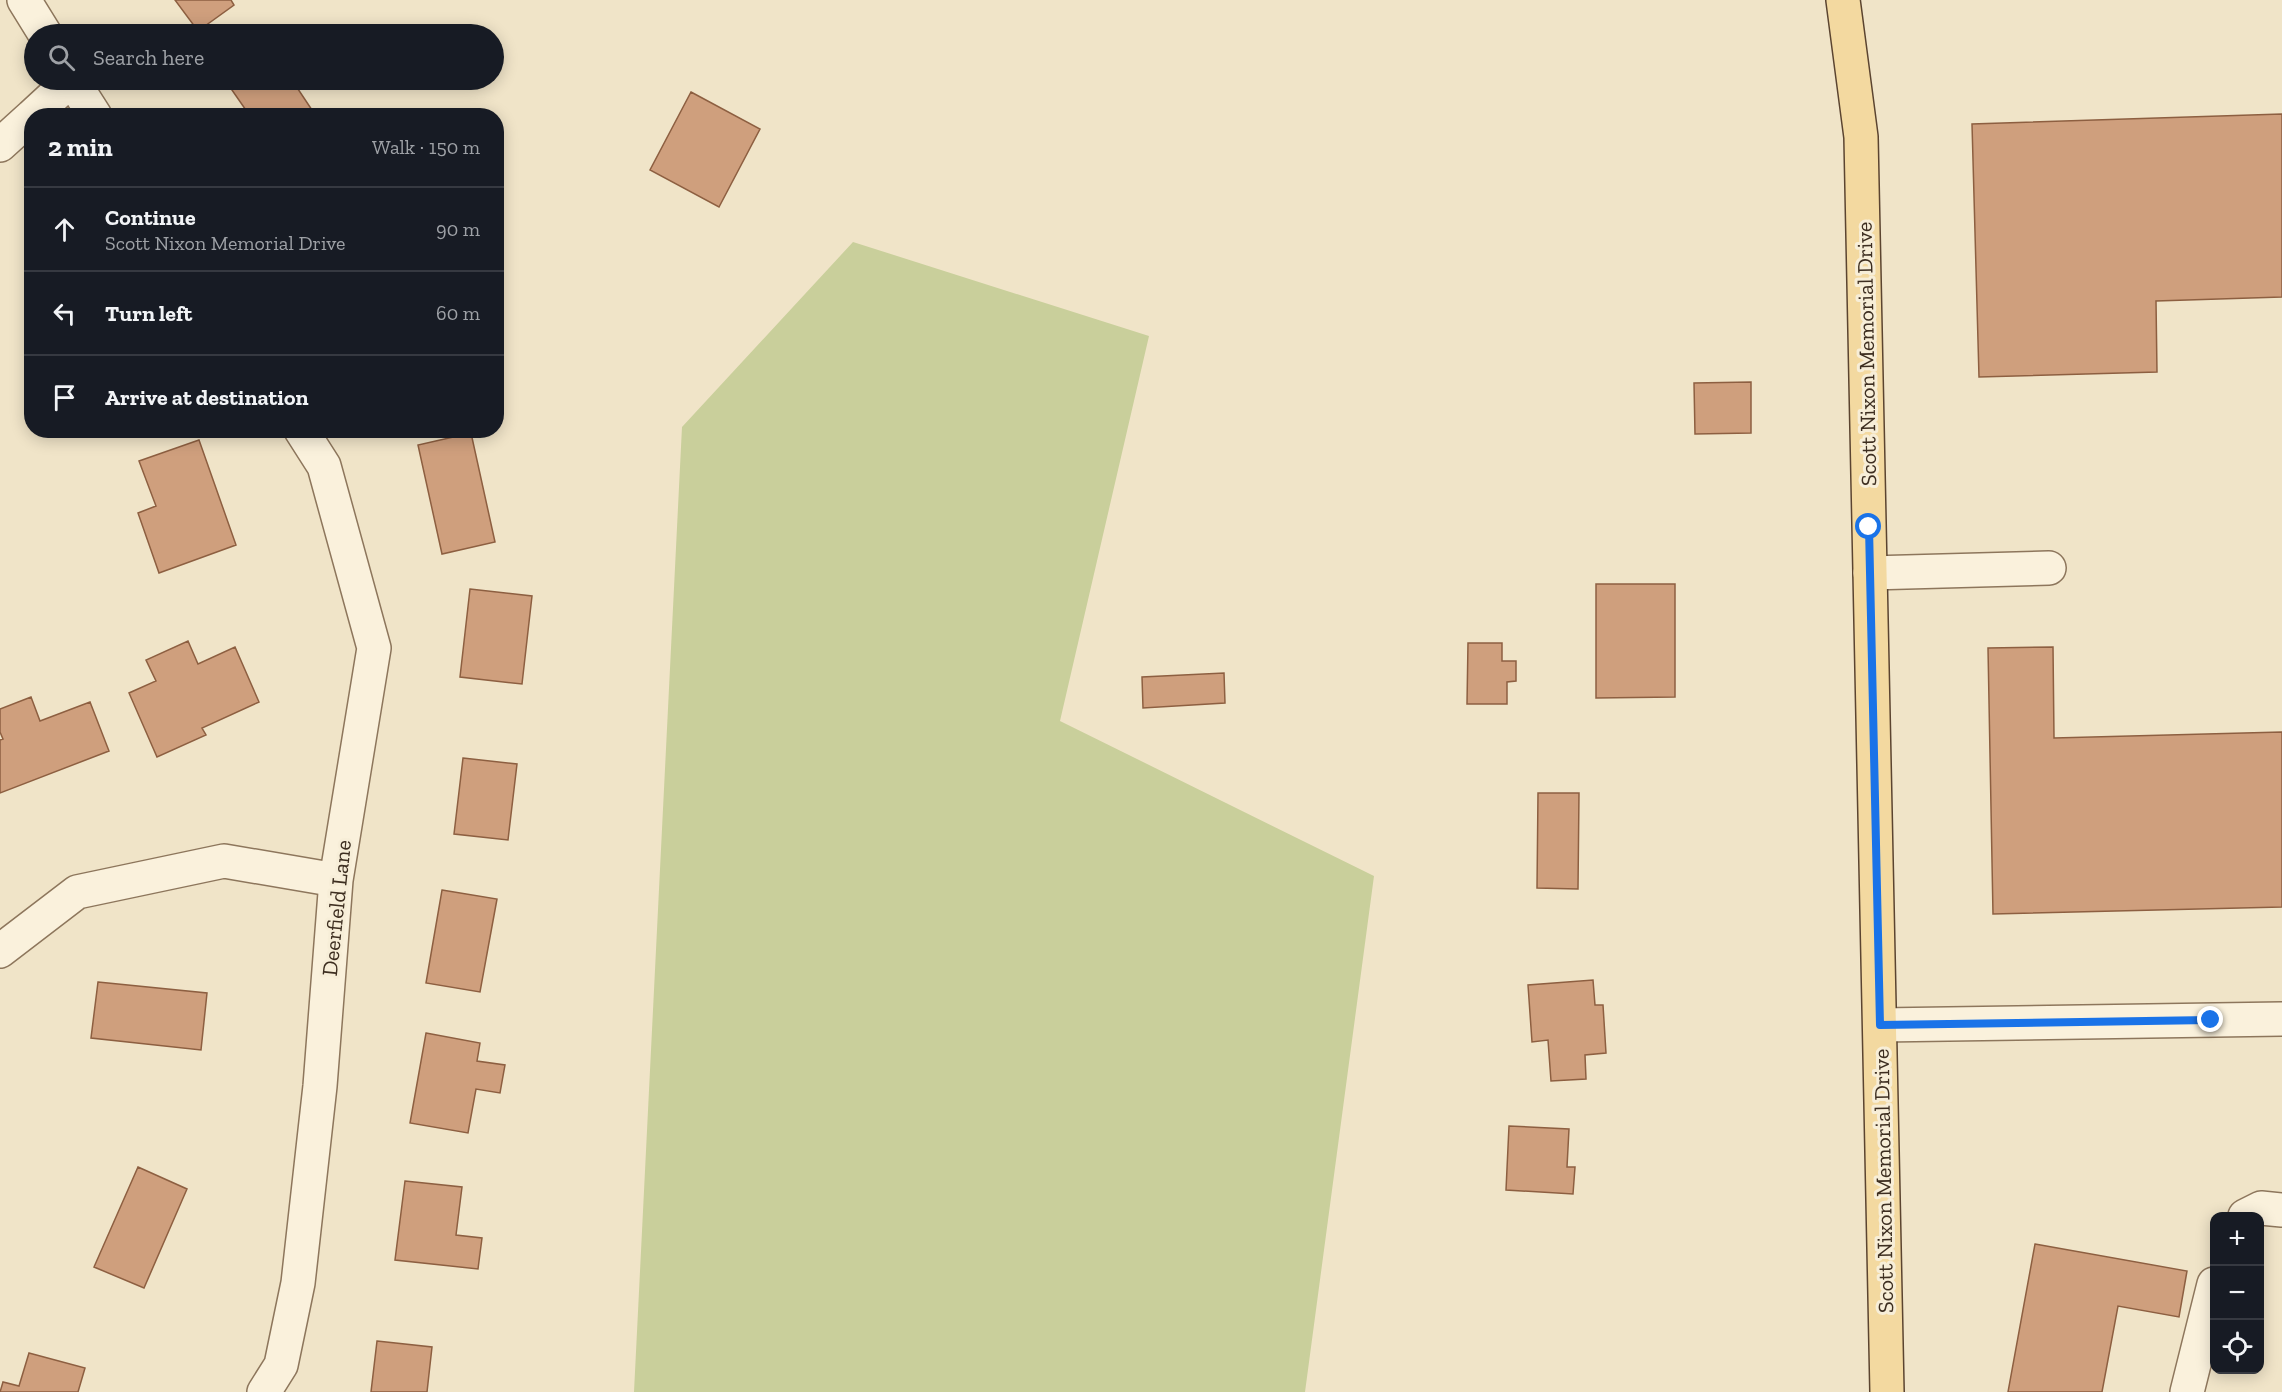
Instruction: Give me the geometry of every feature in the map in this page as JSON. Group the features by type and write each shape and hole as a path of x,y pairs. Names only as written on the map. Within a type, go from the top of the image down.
{"main road":[{"name":"Scott Nixon Memorial Drive","path":"1843,0 1861,137 1887,1392"}],"street":[{"path":"24,0 39,24"},
{"path":"41,108 60,90"},
{"path":"78,90 90,108"},
{"path":"0,145 24,123"},
{"name":"Deerfield Lane","path":"264,1392 281,1365 298,1283 320,1086 336,880 374,648 324,466 307,438"},
{"path":"1870,573 2049,568"},
{"path":"0,951 77,891 224,861 336,880"},
{"path":"1880,1025 2282,1019"},
{"path":"2253,1212 2261,1208 2282,1210"},
{"path":"2187,1392 2210,1300"}],"green space":[{"path":"853,242 1149,336 1060,721 1374,876 1305,1392 634,1392 682,427"}],"building":[{"path":"175,0 231,0 234,5 208,24 193,24"},
{"path":"232,90 299,90 311,108 244,108"},
{"path":"691,92 760,129 719,207 650,170"},
{"path":"2282,114 2282,297 2156,301 2157,372 1979,377 1972,124"},
{"path":"1751,382 1751,433 1695,434 1694,383"},
{"path":"449,438 472,438 495,542 442,554 418,445"},
{"path":"199,440 236,545 159,573 138,513 156,506 139,461"},
{"path":"1596,584 1675,584 1675,697 1596,698"},
{"path":"470,589 532,596 522,684 460,677"},
{"path":"188,641 198,664 235,647 259,702 202,728 206,735 157,757 129,693 156,681 146,660"},
{"path":"1468,643 1502,643 1502,661 1516,661 1516,681 1507,682 1507,704 1467,704"},
{"path":"2053,647 2054,738 2282,732 2282,907 1993,914 1988,648"},
{"path":"1224,673 1225,703 1143,708 1142,677"},
{"path":"31,697 40,721 90,702 109,751 0,793 0,740 3,739 0,732 0,709"},
{"path":"463,758 517,764 508,840 454,834"},
{"path":"1538,793 1579,793 1578,889 1537,888"},
{"path":"442,890 497,899 480,992 426,983"},
{"path":"1593,980 1595,1005 1603,1005 1606,1053 1585,1055 1586,1079 1551,1081 1548,1040 1532,1042 1528,985"},
{"path":"98,982 207,993 201,1050 91,1038"},
{"path":"426,1033 480,1043 477,1061 505,1065 500,1093 476,1089 468,1133 410,1123"},
{"path":"1509,1126 1569,1129 1567,1167 1575,1167 1573,1194 1506,1190"},
{"path":"138,1167 187,1189 144,1288 94,1267"},
{"path":"405,1181 462,1187 456,1235 482,1238 478,1269 395,1260"},
{"path":"2035,1244 2187,1271 2179,1317 2118,1306 2102,1392 2008,1392"},
{"path":"377,1341 432,1347 427,1392 371,1392"},
{"path":"29,1353 85,1368 78,1392 0,1392 3,1382 19,1386"}],"route":[{"path":"1869,527 1880,1025 2211,1020"}]}
